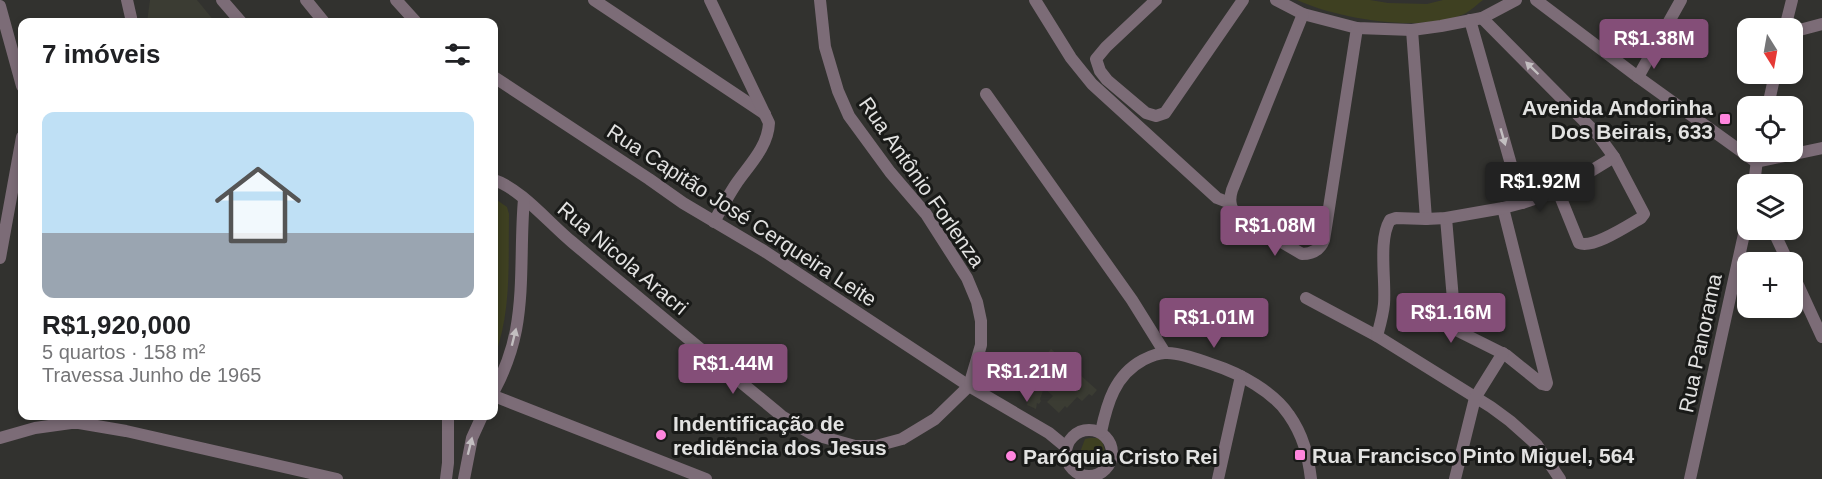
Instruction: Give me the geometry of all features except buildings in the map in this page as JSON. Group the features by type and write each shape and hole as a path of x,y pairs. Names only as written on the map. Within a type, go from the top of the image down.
{"street":[{"path":"127,0 131,18"},
{"path":"222,0 238,18"},
{"path":"306,0 321,18"},
{"path":"396,0 412,18"},
{"path":"594,0 766,115"},
{"path":"710,0 769,123 765,143 734,187 714,222"},
{"name":"Rua Antônio Forlenza","path":"820,0 825,46 849,116 890,172 926,214 967,278 977,302 981,321 981,345 969,386"},
{"path":"1035,0 1071,58 1092,84 1217,198 1230,203"},
{"path":"1096,59 1156,0"},
{"path":"1096,59 1100,71 1107,80 1139,108 1152,116 1161,115 1173,102 1243,0"},
{"path":"1276,0 1304,15 1357,28 1412,30 1476,19 1516,0"},
{"path":"1536,0 1638,77 1737,144"},
{"path":"1638,77 1681,0"},
{"path":"1788,18 1792,0"},
{"path":"0,6 18,71"},
{"path":"1304,15 1232,190 1230,203 1234,212 1297,253 1307,254 1320,248 1326,226 1357,28"},
{"path":"1476,19 1583,118 1598,135 1614,157 1644,212 1641,218 1595,243 1585,245 1579,243 1558,191"},
{"path":"1476,19 1522,203"},
{"path":"1803,29 1822,24"},
{"path":"1412,30 1426,219"},
{"path":"1071,58 1096,59"},
{"name":"Rua Capitão José Cerqueira Leite","path":"498,80 683,203 764,251 969,386 1049,433 1066,447"},
{"path":"986,94 1132,300 1165,353"},
{"path":"1803,151 1822,148"},
{"path":"1377,336 1384,303 1384,242 1388,222 1391,219 1446,218 1522,203 1558,191 1614,157"},
{"path":"0,258 18,159"},
{"name":"Rua Nicola Aracri","path":"498,182 524,199 783,417 812,434 855,446 887,444 902,439 935,419 969,386"},
{"path":"498,384 516,331 521,283 524,199"},
{"path":"1446,218 1455,323 1460,333 1503,354 1542,384 1547,385 1503,208"},
{"name":"Rua Panorama","path":"1690,479 1743,240"},
{"path":"1803,296 1822,337"},
{"path":"1306,298 1377,336 1510,421 1532,441 1560,479"},
{"path":"1101,432 1107,405 1122,377 1138,362 1165,353 1205,362 1241,376 1270,396 1287,412 1298,428 1308,453 1311,479"},
{"path":"1455,479 1475,398 1503,354"},
{"path":"1218,479 1241,376"},
{"path":"498,396 706,479"},
{"path":"446,479 448,420"},
{"path":"464,479 472,438 480,420"},
{"path":"0,438 36,428 71,423 101,426 337,479"},
{"path":"1094,430 1101,432 1111,444 1113,452 1108,467 1102,472 1087,476 1079,474 1068,463 1066,447 1074,435 1080,431 1094,430"}],"shaded area":[{"path":"150,0 197,0 212,18 148,18"},
{"path":"1051,349 1097,390 1092,396 1089,394 1082,401 1077,397 1059,413 1047,402 1053,396 1044,388 1041,401 1037,403 1036,409 1027,405 1038,364"}],"green space":[{"path":"1297,0 1370,0 1427,4 1443,0 1483,0 1467,13 1446,20 1404,23 1357,18 1314,7"},
{"path":"498,201 507,207 509,214 509,269 498,347"},
{"path":"1101,438 1106,454 1098,467 1085,465 1079,455 1085,439"}],"place":[{"name":"Avenida Andorinha Dos Beirais, 633","path":"1725,119"},
{"name":"Indentificação de redidẽncia dos Jesus","path":"661,435"},
{"name":"Rua Francisco Pinto Miguel, 564","path":"1300,455"},
{"name":"Paróquia Cristo Rei","path":"1011,456"}]}
